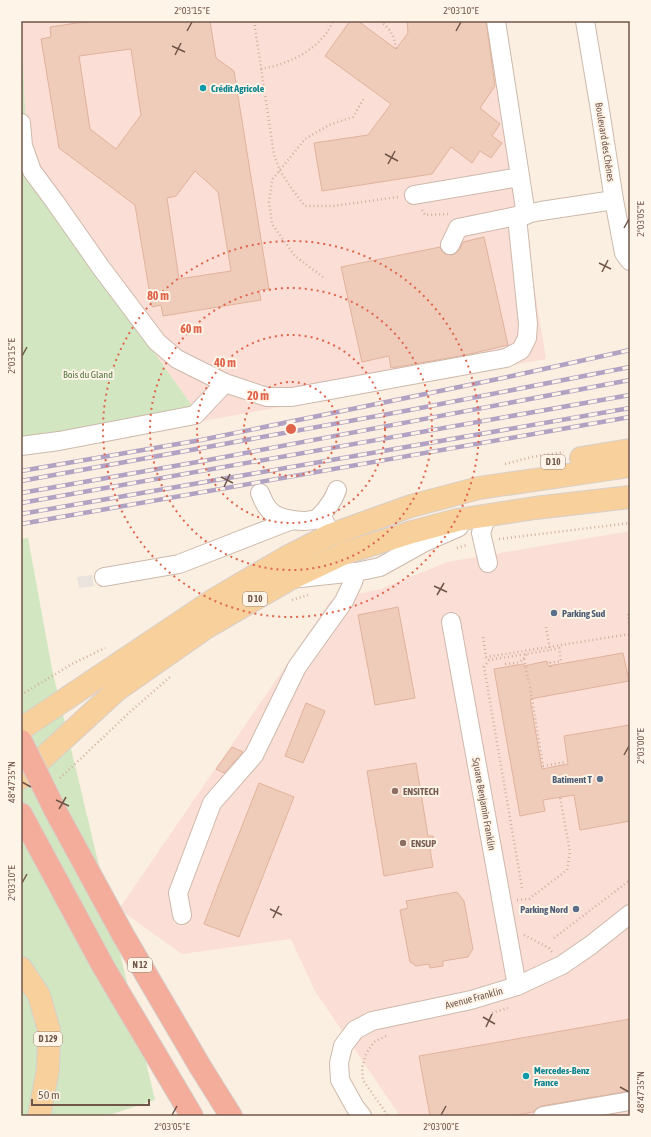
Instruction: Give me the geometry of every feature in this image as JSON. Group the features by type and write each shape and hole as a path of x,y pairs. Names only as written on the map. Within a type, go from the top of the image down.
{"highway":[{"name":"N 12","path":"21,741 55,810 123,935 231,1116"},
{"path":"26,824 103,966 192,1116"}],"main road":[{"name":"D 10","path":"479,488 530,466 630,450"},
{"name":"D 10","path":"30,721 215,599 285,558 324,527 479,488 630,466"},
{"name":"D 10","path":"21,778 117,690 207,627 288,580 345,553 412,532 457,520 534,508 630,497"},
{"path":"21,729 30,721"},
{"name":"D 129","path":"21,968 39,995 49,1030 48,1069 39,1116"}],"street":[{"path":"21,123 23,146 32,171 102,269 157,342 177,359 225,383 267,397 292,397 506,358 521,350 527,338 528,324 520,177 496,21"},
{"name":"Boulevard des Chênes","path":"585,21 624,254 630,261"},
{"path":"414,195 520,177"},
{"path":"450,244 458,228 614,200"},
{"path":"21,446 59,441 194,416 225,383"},
{"path":"260,493 267,508 280,517 305,521 324,527 327,509 337,490"},
{"path":"487,515 481,533 488,563"},
{"path":"288,580 356,572 380,567 426,542 487,515"},
{"path":"104,578 179,564 292,520"},
{"path":"182,916 178,893 212,803 254,755 297,667 344,601 356,572"},
{"name":"Square Benjamin Franklin","path":"451,622 517,986"},
{"name":"Avenue Franklin","path":"362,1116 355,1107 340,1080 339,1064 342,1046 355,1030 372,1021 471,1000 517,986 562,965 591,945 630,914"},
{"path":"543,1116 630,1101"}],"path":[{"path":"254,21 274,155 280,171 292,190 305,206 332,206 414,195 425,216 456,213"},
{"path":"261,69 285,63 302,55 325,36 333,21"},
{"path":"380,21 388,28 394,37 396,49"},
{"path":"323,277 296,256 272,224 270,202 272,180 305,139 329,125 353,117 364,98"},
{"path":"454,548 483,541 630,523"},
{"path":"291,601 314,594"},
{"path":"628,614 630,629"},
{"path":"546,627 550,648"},
{"path":"483,638 486,657 550,648 630,634"},
{"path":"522,888 484,667 489,660 550,648 559,648 561,661 550,663 551,669"},
{"path":"506,664 519,663 524,659 527,653"},
{"path":"524,659 529,683"},
{"path":"56,782 131,711 173,675"},
{"path":"530,687 543,766 566,762"},
{"path":"515,900 529,898 567,870 570,852 560,797"},
{"path":"554,938 630,880"}],"shaded area":[{"path":"21,21 491,21 546,359 203,421 28,173"},
{"path":"630,531 630,1116 400,1116 315,991 291,939 182,954 119,909 331,600 381,589 447,562"},
{"path":"92,575 94,586 79,588 77,577"}],"green space":[{"name":"Bois du Gland","path":"21,21 28,173 203,421 21,453"},
{"path":"28,538 52,669 155,1100 106,1116 21,1116 21,539"}],"building":[{"path":"90,21 210,21 216,58 234,71 269,289 259,290 261,300 163,316 161,305 152,307 135,205 59,148 41,39 51,37 50,27","holes":["131,49 141,115 116,149 90,129 79,56","195,171 218,192 231,271 179,279 167,198 176,196"]},
{"path":"350,21 358,21 396,49 408,33 407,21 486,21 495,86 480,108 500,124 492,136 502,143 491,158 480,151 472,163 451,147 432,174 322,191 314,143 368,135 391,104 325,56"},
{"path":"484,237 508,345 466,355 391,368 389,356 362,362 341,267 440,247 445,254 451,255 460,249 463,242"},
{"path":"398,607 415,698 375,705 358,615"},
{"path":"623,653 629,681 530,699 542,769 568,764 564,736 630,725 630,821 580,830 574,795 543,800 545,811 520,816 494,669 523,664 524,666 547,661 548,666"},
{"path":"306,703 325,711 303,763 285,756"},
{"path":"232,747 243,752 224,773 216,769"},
{"path":"416,763 428,836 433,836 434,848 430,849 433,867 384,876 367,771"},
{"path":"259,783 294,797 239,937 204,924"},
{"path":"457,892 464,901 473,949 468,957 443,961 443,966 430,968 429,964 416,966 410,962 400,910 408,908 406,901"},
{"name":"Mercedes-Benz France","path":"630,1019 630,1091 541,1106 533,1112 512,1116 430,1116 419,1056"}],"railway":[{"path":"21,471 201,440 503,378 630,350"},
{"path":"21,481 410,410 630,367"},
{"path":"21,493 203,461 630,380"},
{"path":"21,503 630,395"},
{"path":"21,514 630,408"},
{"path":"21,524 630,417"}],"place":[{"name":"Crédit Agricole","path":"203,88"},
{"name":"Parking Sud","path":"554,613"},
{"name":"Batiment T","path":"600,779"},
{"name":"ENSITECH","path":"395,791"},
{"name":"ENSUP","path":"403,843"},
{"name":"Parking Nord","path":"576,909"},
{"name":"Mercedes-Benz France","path":"526,1076"}]}
